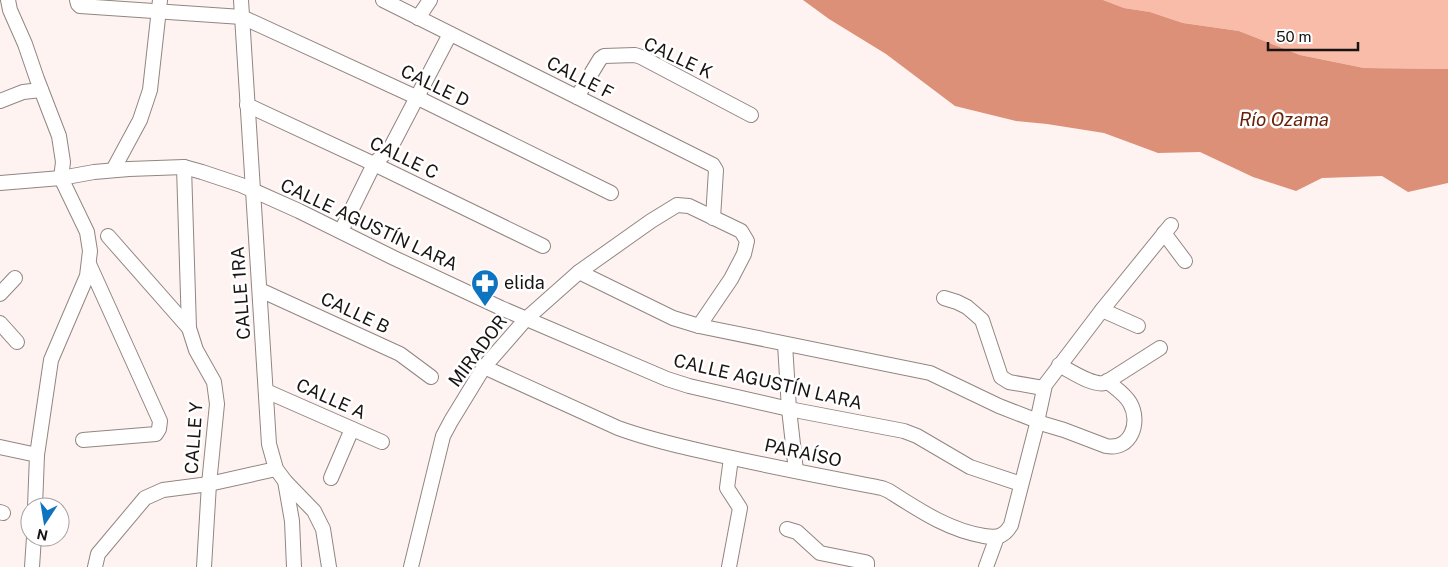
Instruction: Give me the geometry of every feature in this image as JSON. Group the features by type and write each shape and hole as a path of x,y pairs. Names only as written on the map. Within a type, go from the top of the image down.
{"street":[{"path":"8,0 10,10 25,44 59,136 63,162 61,178 87,232 90,251 87,276 51,360 37,455 35,497"},
{"name":"CALLE 1RA","path":"241,0 269,444 276,470 314,511 323,529 329,567"},
{"name":"CALLE F","path":"383,0 713,165 716,170 713,218"},
{"path":"418,18 430,0"},
{"name":"CALLE D","path":"78,3 160,5 242,17 416,97 611,193"},
{"path":"114,170 140,120 150,90 160,5"},
{"path":"341,231 374,164 391,147 450,34"},
{"name":"CALLE K","path":"578,97 600,58 604,56 634,55 751,115"},
{"path":"0,101 23,92 41,90"},
{"name":"CALLE C","path":"247,105 543,246"},
{"name":"CALLE AGUSTÍN LARA","path":"0,183 61,178 114,170 184,167 222,178 341,231 394,258 526,319 679,384 789,409 911,433 970,467 1021,484"},
{"name":"CALLE Y","path":"184,167 189,328 196,350 214,382 217,404 209,484 204,567"},
{"name":"MIRADOR","path":"411,567 443,436 450,421 484,367 526,319 579,272 677,205 689,206 741,231 747,241 744,254 730,279 699,326"},
{"path":"986,567 997,537 1008,530 1010,525 1037,423 1043,388 1102,310 1168,229 1185,261"},
{"path":"108,236 189,328"},
{"path":"83,440 156,434 159,430 160,421 89,264"},
{"path":"579,272 673,318 699,326 930,373 999,406 1035,420 1037,423 1064,430 1112,447 1124,443 1128,438 1134,429 1135,417 1130,402 1125,395 1107,381"},
{"path":"0,294 15,278"},
{"name":"CALLE B","path":"260,290 400,354 431,377"},
{"path":"944,298 967,307 982,320 1001,377 1009,382 1043,388"},
{"path":"1102,310 1138,326"},
{"path":"0,323 17,342"},
{"path":"785,344 789,409 796,471"},
{"path":"1059,365 1100,384 1160,348"},
{"name":"PARAÍSO","path":"484,367 618,428 666,443 731,458 882,488 932,518 955,528 997,537"},
{"name":"CALLE A","path":"266,391 382,442"},
{"path":"331,478 352,429"},
{"path":"0,447 37,455"},
{"path":"728,567 740,508 727,488 731,458"},
{"path":"95,567 98,554 145,498 163,490 209,484 276,470"},
{"path":"286,481 292,521 294,567"},
{"path":"787,529 797,532 820,553 865,562 867,567"},
{"path":"32,567 33,547"}],"shaded area":[{"path":"1103,0 1448,0 1448,69 1364,68 1300,55 1239,31 1183,23 1150,12 1124,8"}],"water":[{"name":"Río Ozama","path":"803,0 1103,0 1124,8 1150,12 1183,23 1239,31 1300,55 1364,68 1448,69 1448,183 1408,192 1382,176 1322,178 1296,191 1253,177 1200,152 1158,153 1104,133 1016,121 955,106 886,54 829,19"}],"place":[{"name":"elida","path":"485,307"}]}
